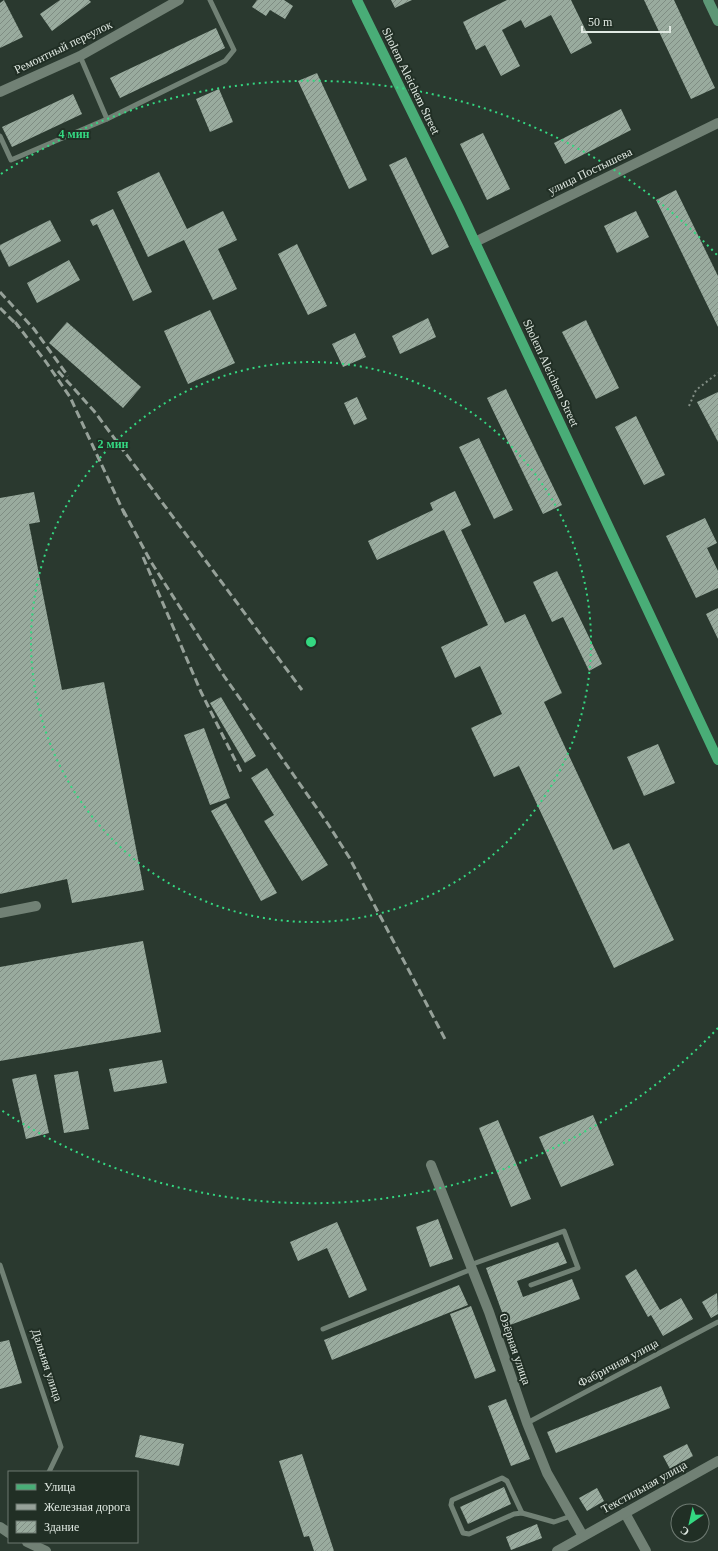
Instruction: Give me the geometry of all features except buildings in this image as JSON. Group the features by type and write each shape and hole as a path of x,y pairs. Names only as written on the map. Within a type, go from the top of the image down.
{"main road":[{"name":"Sholem Aleichem Street","path":"357,0 475,242 718,760"},
{"path":"708,0 718,21"}],"street":[{"name":"Ремонтный переулок","path":"0,92 80,56 180,0"},
{"name":"улица Постышева","path":"475,242 718,123"},
{"path":"0,913 36,906"},
{"name":"Озёрная улица","path":"431,1165 471,1267 527,1423 547,1472 583,1536"},
{"name":"Текстильная улица","path":"583,1536 718,1461"},
{"path":"625,1513 646,1551"},
{"path":"557,1551 583,1536"},
{"path":"29,1543 46,1551"}],"lane":[{"path":"0,136 11,160 107,119 225,61 234,50 210,0"},
{"path":"80,56 107,119"},
{"path":"323,1328 471,1267 564,1231 578,1268 531,1285"},
{"name":"Дальняя улица","path":"0,1265 61,1447 49,1471"},
{"name":"Фабричная улица","path":"527,1423 718,1322"},
{"path":"522,1513 507,1481 502,1478 454,1499 451,1503 462,1531 465,1534 514,1514 522,1513 554,1522 571,1516"}],"path":[{"path":"689,406 696,390 718,373"}],"railway":[{"path":"0,292 34,329 68,376"},
{"path":"0,308 18,326"},
{"path":"15,322 46,362 70,397 125,515"},
{"path":"58,371 94,411 302,690"},
{"path":"123,510 151,562 224,676 328,824 349,857 445,1039"},
{"path":"143,557 201,692 241,772"}]}
